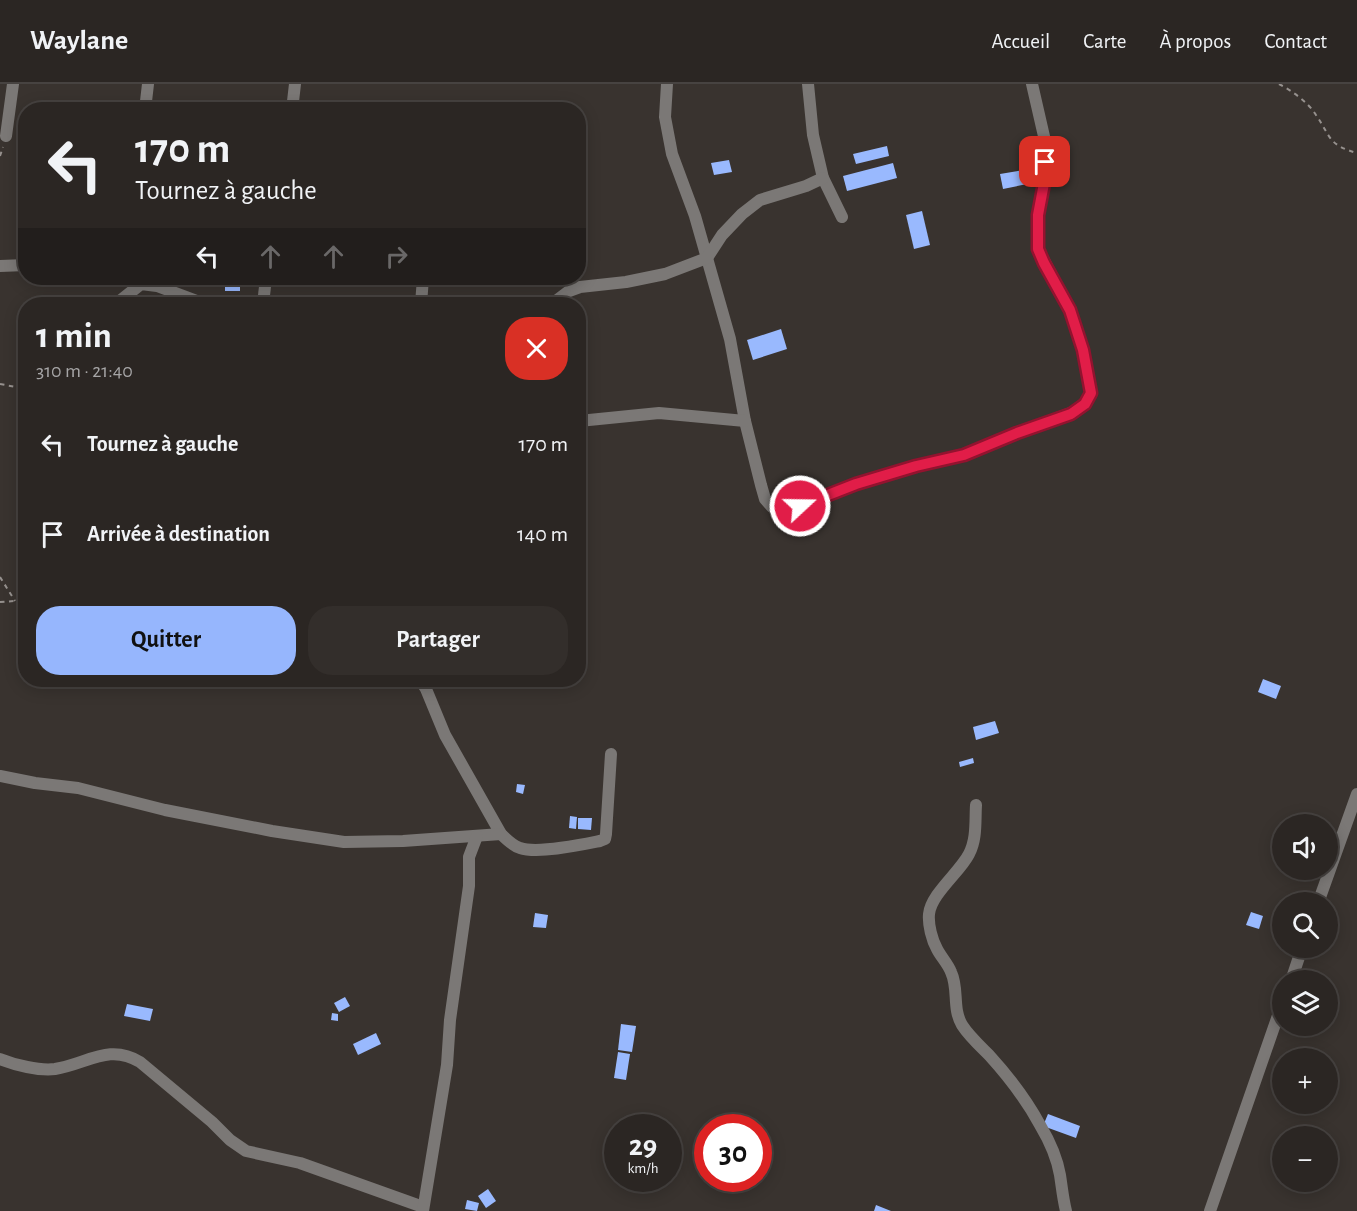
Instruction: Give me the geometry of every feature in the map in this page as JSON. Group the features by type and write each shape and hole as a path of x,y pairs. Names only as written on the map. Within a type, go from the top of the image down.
{"street":[{"path":"6,136 14,84"},
{"path":"147,102 148,84"},
{"path":"293,102 295,84"},
{"path":"667,84 665,117 672,154 695,216 730,339 744,421 765,499 772,507 781,510 800,506 856,484 916,466 964,455 1071,414 1085,404 1091,393 1083,350 1070,310 1038,249 1038,215 1045,178 1046,145 1032,84"},
{"path":"808,84 813,135 823,178 842,217"},
{"path":"561,297 580,287 627,282 665,274 707,258 722,235 741,214 760,200 806,186 823,178"},
{"path":"0,266 18,265"},
{"path":"125,297 140,285"},
{"path":"149,285 187,297"},
{"path":"586,420 659,413 744,421"},
{"path":"425,687 444,735 501,834 520,848 562,848 604,839 610,754"},
{"path":"0,776 78,788 165,810 261,829 344,842 501,834"},
{"path":"1322,892 1357,794"},
{"path":"976,805 975,838 970,852 937,895 929,912 930,927 937,949 953,976 956,988 956,1009 962,1025 1023,1096 1041,1126 1056,1158 1066,1211"},
{"path":"0,1059 15,1065 52,1069 72,1066 92,1058 115,1053 130,1056 140,1062 230,1140 246,1150 300,1163 423,1209 447,1065 450,1020 468,896 469,857 477,836"},
{"path":"1209,1211 1272,1032"}],"path":[{"path":"1279,84 1302,100 1315,113 1331,141 1338,147 1357,153"},
{"path":"0,384 18,387"},
{"path":"0,577 15,601"},
{"path":"0,602 18,602"}],"building":[{"path":"887,146 889,156 856,164 853,154"},
{"path":"729,160 732,172 714,175 711,163"},
{"path":"893,163 897,178 847,191 843,176"},
{"path":"1030,169 1032,183 1003,189 1000,174"},
{"path":"922,211 930,245 914,249 906,215"},
{"path":"225,285 240,285 240,291 225,291"},
{"path":"781,329 787,349 753,360 747,340"},
{"path":"1263,679 1281,686 1276,699 1258,692"},
{"path":"995,721 999,733 976,740 973,727"},
{"path":"973,758 974,763 960,767 959,762"},
{"path":"517,784 525,785 523,794 516,792"},
{"path":"570,816 577,817 576,829 569,828"},
{"path":"578,818 592,818 591,830 578,829"},
{"path":"1251,912 1263,916 1259,929 1246,925"},
{"path":"535,913 548,915 546,928 533,927"},
{"path":"345,997 350,1006 339,1012 334,1003"},
{"path":"127,1004 153,1009 150,1021 124,1016"},
{"path":"332,1013 338,1014 338,1021 331,1020"},
{"path":"621,1024 636,1026 632,1052 618,1050"},
{"path":"376,1033 381,1044 358,1055 353,1044"},
{"path":"618,1052 630,1054 626,1080 614,1078"},
{"path":"1048,1114 1080,1126 1076,1138 1043,1126"},
{"path":"488,1189 496,1201 486,1208 478,1196"},
{"path":"467,1200 479,1203 477,1211 465,1209"},
{"path":"876,1205 891,1211 874,1211"}],"route":[{"path":"800,506 856,484 916,466 964,455 1071,414 1085,404 1091,393 1083,350 1070,310 1038,249 1038,215 1045,178 1045,162"}]}
